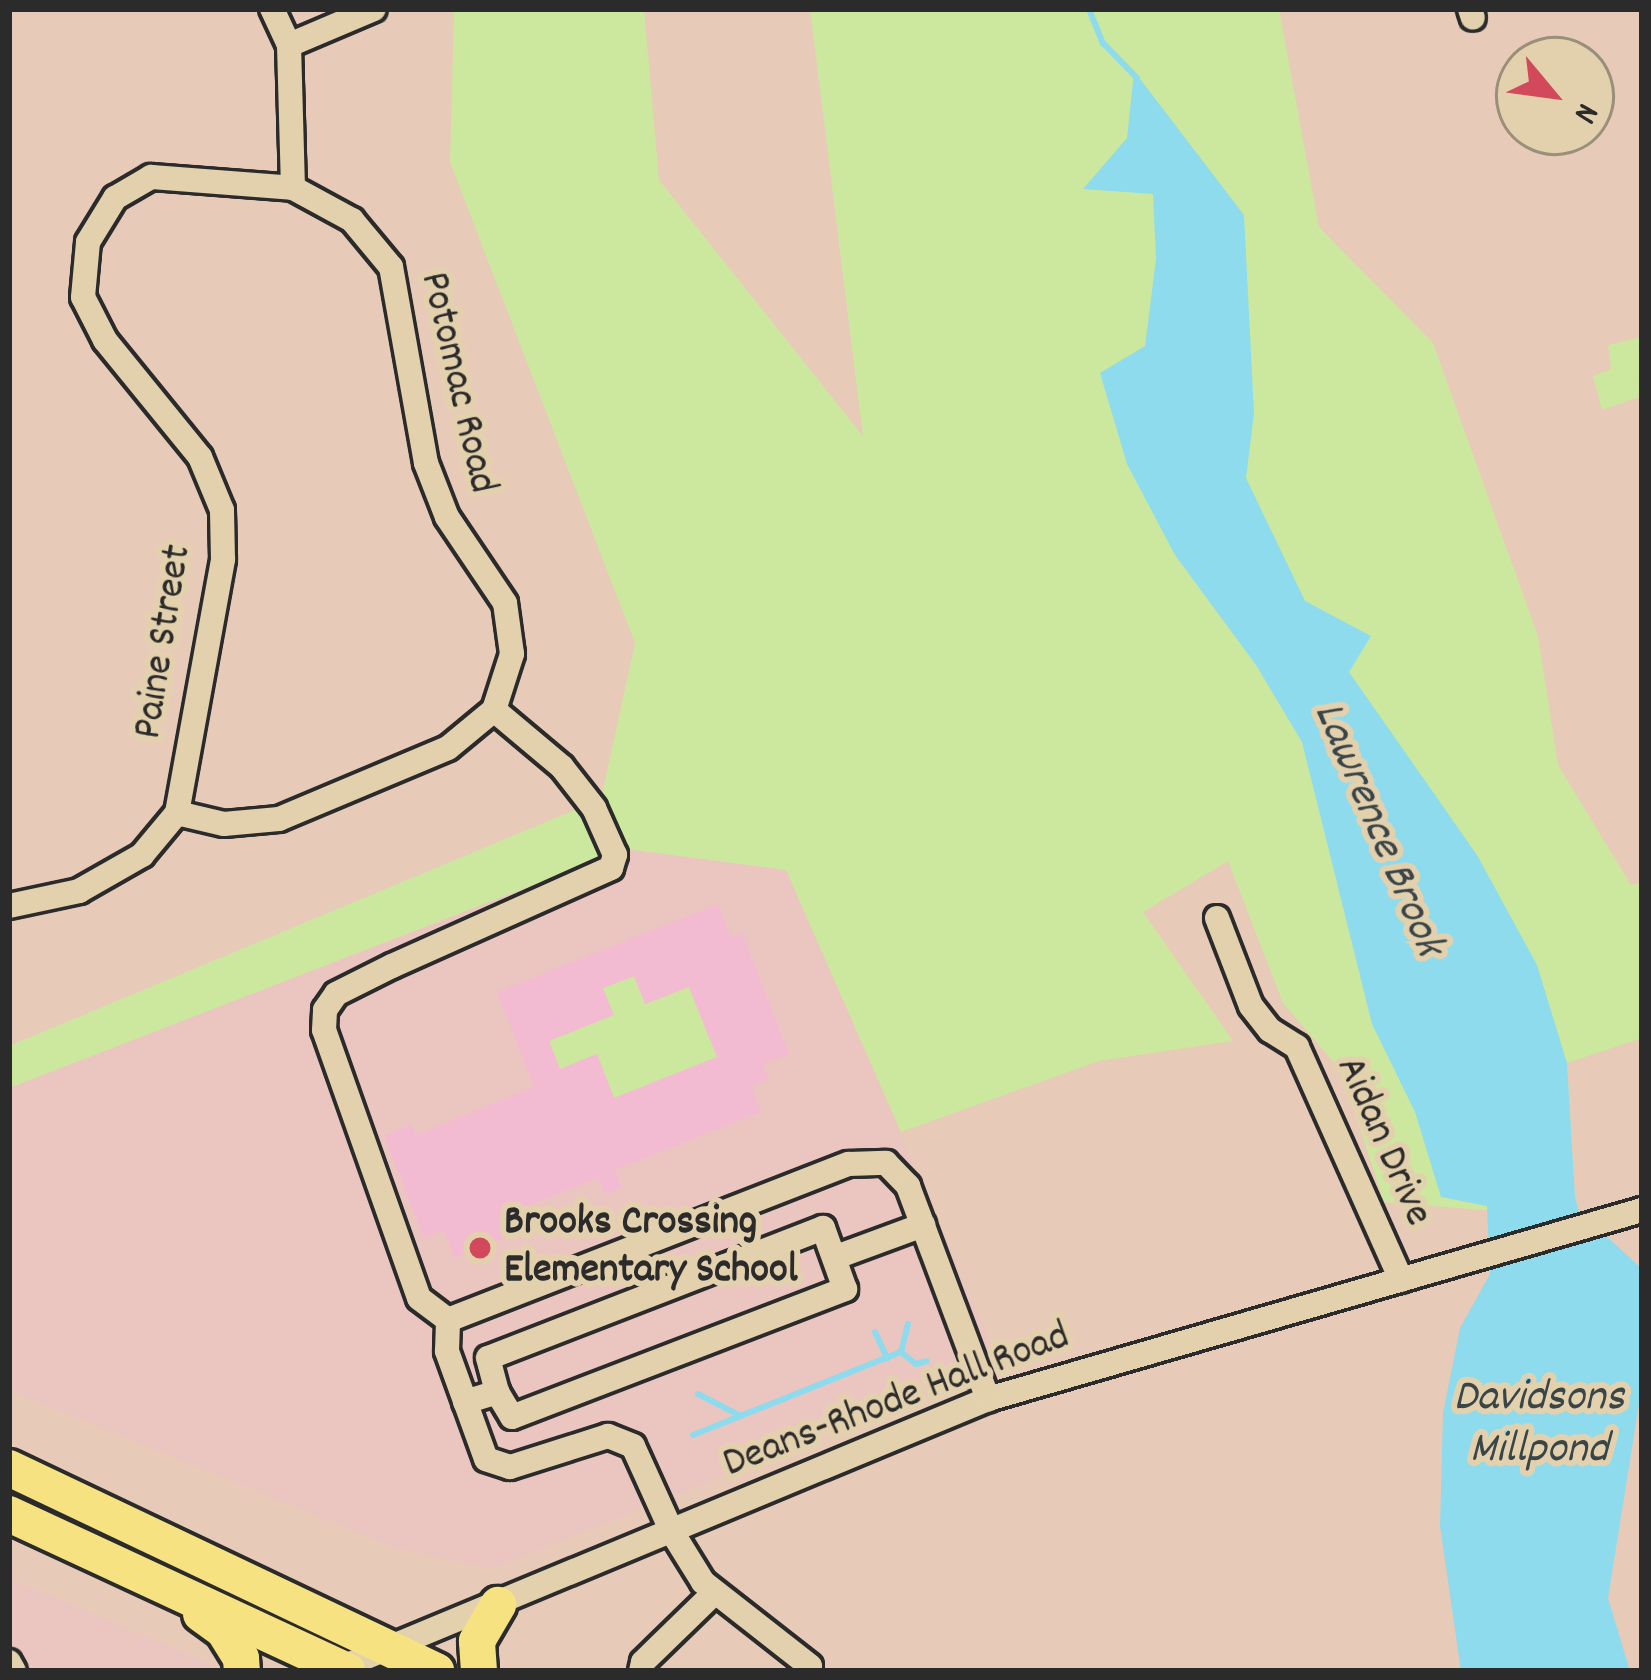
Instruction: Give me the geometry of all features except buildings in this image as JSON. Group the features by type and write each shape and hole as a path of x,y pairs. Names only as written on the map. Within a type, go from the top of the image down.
{"highway":[{"path":"9,1468 436,1671"},
{"path":"9,1514 341,1670"},
{"path":"155,1580 224,1630 241,1658 242,1671"},
{"path":"479,1671 477,1641 498,1605"}],"street":[{"path":"272,9 289,45 293,188"},
{"path":"289,45 374,9"},
{"name":"Paine Street","path":"177,813 224,559 222,510 200,457 105,340 83,297 88,242 115,198 151,177 293,188"},
{"name":"Potomac Road","path":"293,188 352,220 391,267 426,463 446,517 505,602 512,654 494,710"},
{"path":"9,906 80,891 142,856 177,813 224,824 279,819 448,748 494,710 562,767 594,808 615,855 611,868 392,966 337,994 325,1010 324,1030 418,1298 448,1320"},
{"name":"Aidan Drive","path":"1217,918 1251,1006 1270,1030 1297,1047 1401,1280"},
{"path":"448,1320 849,1164 886,1163 908,1186 988,1400"},
{"name":"Deans-Rhode Hall Road","path":"341,1670 988,1400 1642,1210"},
{"path":"836,1257 923,1226"},
{"path":"823,1228 836,1257 844,1289 512,1417 497,1391 488,1358 823,1228"},
{"path":"448,1320 446,1352 486,1459 510,1467 608,1436 633,1446 671,1532 715,1592 811,1669"},
{"path":"465,1402 497,1391"},
{"path":"640,1671 643,1662 715,1592"},
{"path":"9,1662 14,1671"}],"shaded area":[{"name":"Brooks Crossing Elementary School","path":"626,849 786,869 1000,1365 491,1569 396,1548 9,1390 9,1088"},
{"path":"9,1578 224,1670 9,1671"}],"green space":[{"path":"454,9 644,9 659,180 863,436 810,9 1279,9 1319,227 1433,343 1538,636 1558,765 1631,885 1642,883 1642,1038 1567,1063 1575,1198 1532,1214 1384,1202 1342,1072 1283,1003 1228,861 1143,912 1233,1041 1099,1061 901,1132 786,870 626,849 9,1088 9,1046 601,799 635,643 450,162"},
{"path":"1642,337 1642,396 1602,410 1593,376 1611,369 1608,345"},
{"path":"634,976 645,1004 689,987 710,1040 742,1047 614,1098 597,1054 560,1069 549,1041 613,1015 603,988"}],"water":[{"name":"Davidsons Millpond","path":"1134,71 1244,215 1254,413 1246,478 1305,601 1371,636 1349,672 1477,855 1537,965 1567,1063 1575,1197 1585,1235 1604,1234 1642,1269 1642,1385 1608,1598 1630,1671 1461,1671 1440,1526 1443,1413 1460,1328 1490,1274 1487,1206 1441,1197 1415,1112 1372,1024 1302,742 1256,665 1175,555 1127,464 1100,373 1145,346 1156,259 1153,194 1083,189 1127,138"}],"waterway":[{"name":"Lawrence Brook","path":"1089,9 1103,43 1137,78"},
{"path":"693,1435 901,1352 908,1324"},
{"path":"875,1332 887,1358"},
{"path":"901,1352 916,1364 927,1361"},
{"path":"698,1394 741,1416"}],"place":[{"name":"Brooks Crossing Elementary School","path":"480,1248"}]}
